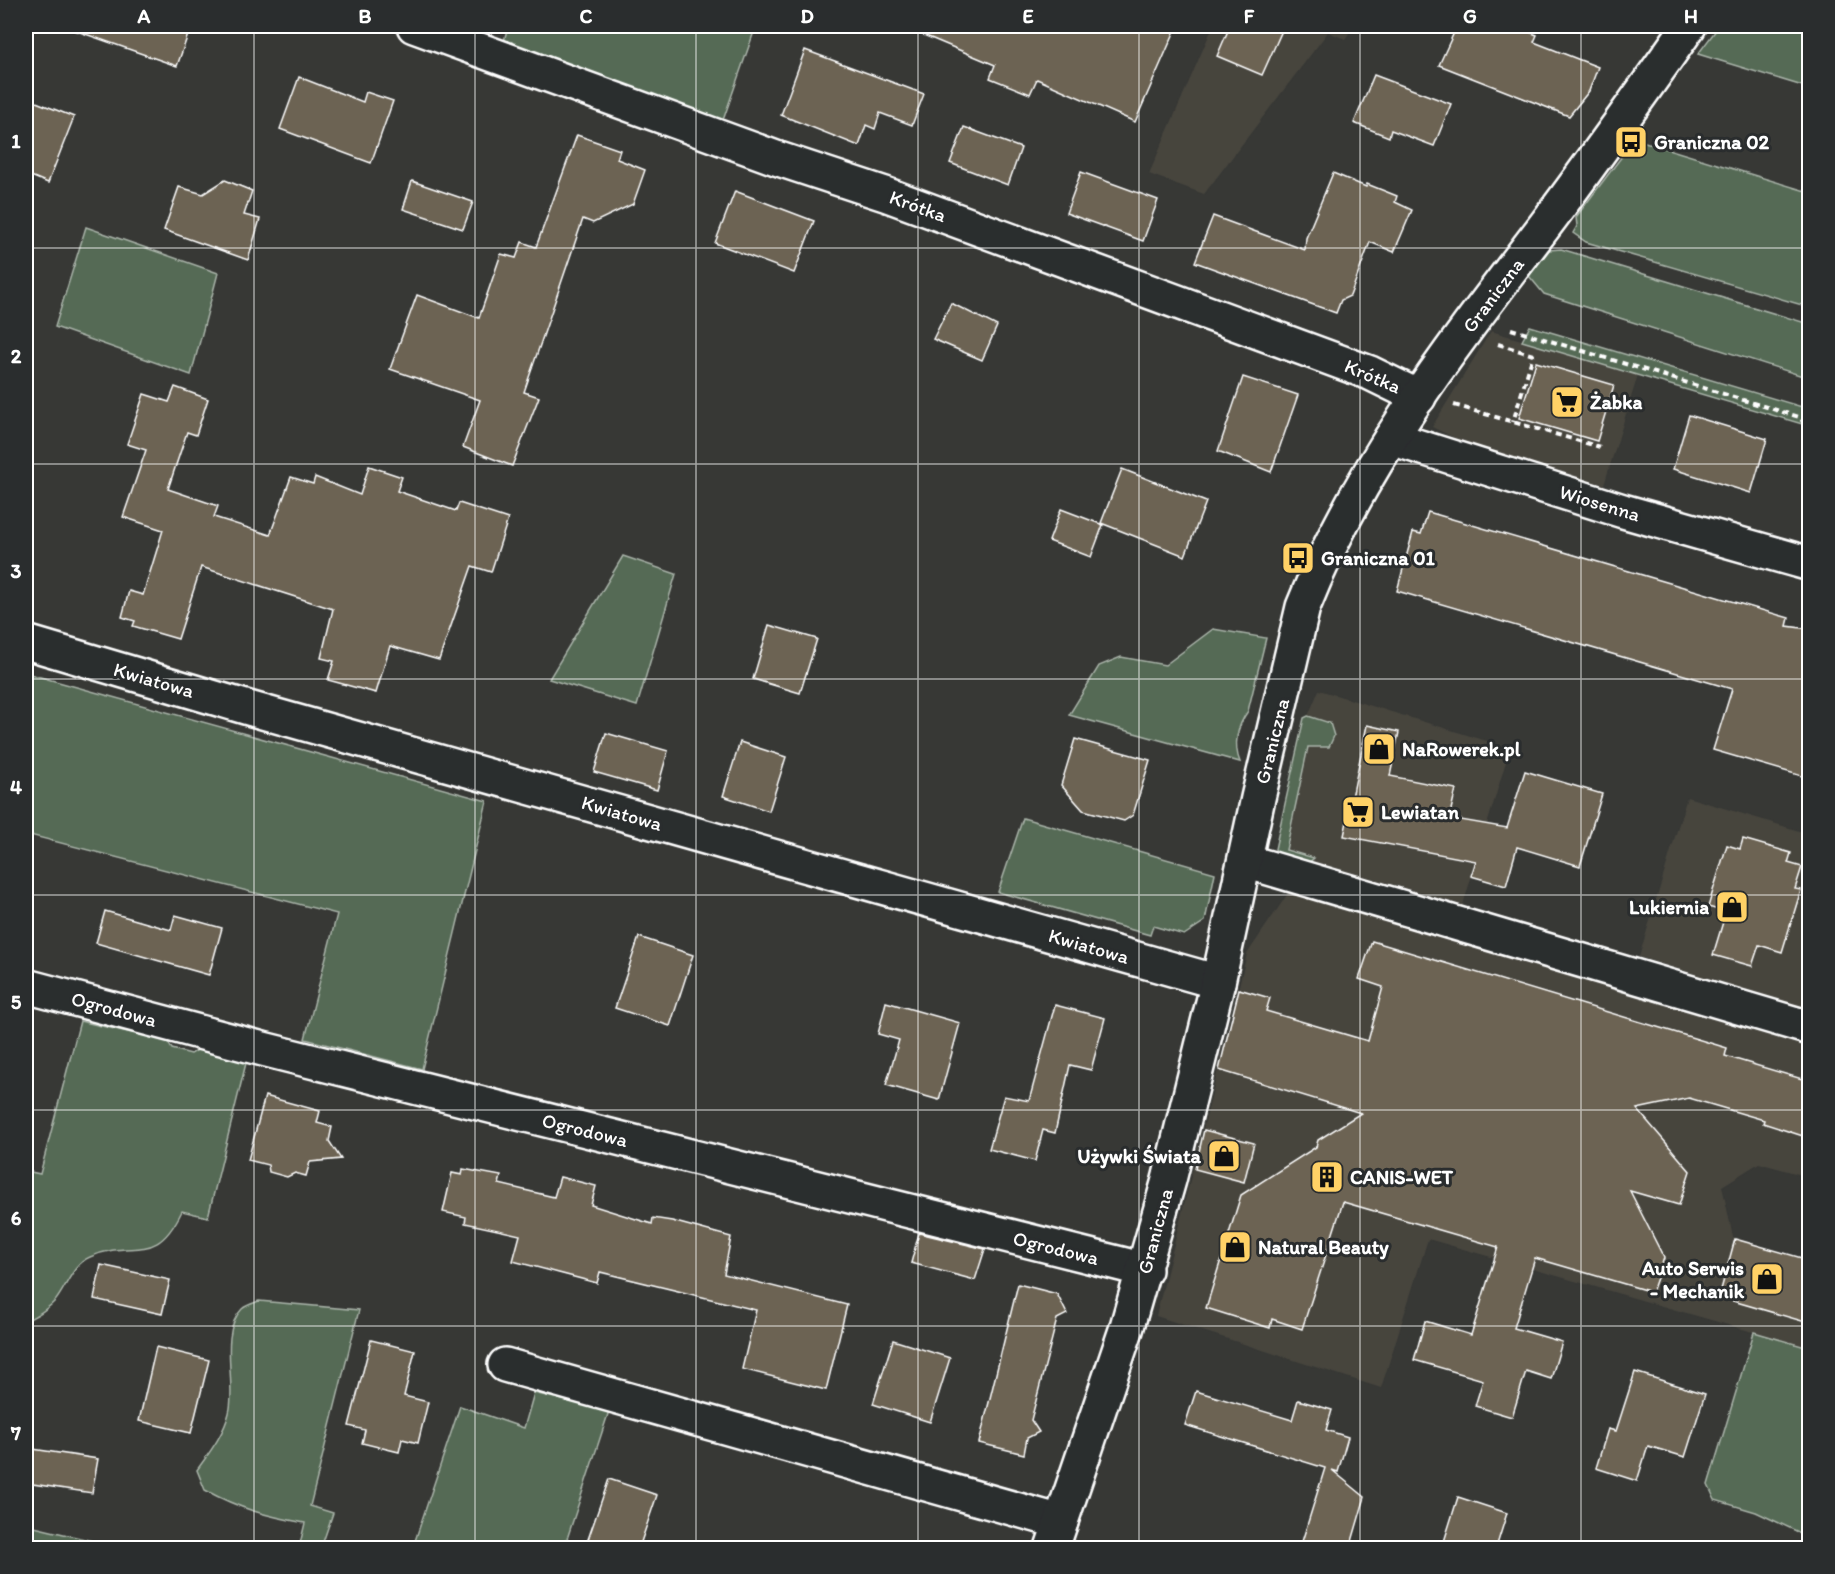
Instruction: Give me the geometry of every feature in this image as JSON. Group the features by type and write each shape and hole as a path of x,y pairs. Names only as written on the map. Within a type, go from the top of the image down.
{"street":[{"name":"Krótka","path":"414,26 776,158 885,194 1370,373 1419,397"},
{"name":"Graniczna","path":"1057,1535 1145,1270 1218,982 1303,607 1343,518 1391,438 1689,26"},
{"name":"Wiosenna","path":"1391,438 1809,564"},
{"name":"Kwiatowa","path":"26,642 262,712 1218,982"},
{"path":"1245,861 1809,1028"},
{"name":"Ogrodowa","path":"26,986 263,1049 1145,1270"},
{"path":"506,1365 1057,1535"}],"path":[{"path":"1526,334 1799,417 1809,429"},
{"path":"1492,343 1533,355 1513,422"},
{"path":"1450,404 1600,447"}],"shaded area":[{"path":"1213,26 1354,26 1345,39 1328,32 1204,194 1149,174"},
{"path":"1491,331 1638,375 1604,485 1463,442 1432,427"},
{"path":"1319,690 1510,748 1463,905 1312,861 1307,864 1275,849 1304,718 1308,716"},
{"path":"1687,797 1809,834 1809,1009 1639,957"},
{"path":"1289,892 1809,1047 1809,1177 1759,1163 1722,1186 1733,1237 1809,1261 1809,1348 1428,1239 1381,1388 1156,1316 1247,954"}],"green space":[{"path":"508,26 756,26 721,126 503,45"},
{"path":"1719,26 1809,26 1809,88 1698,54"},
{"path":"1635,139 1809,192 1809,307 1586,242 1573,233 1577,226 1576,217"},
{"path":"86,227 218,273 191,375 55,327"},
{"path":"1561,249 1809,324 1809,378 1544,294 1529,276 1549,250"},
{"path":"1530,326 1809,409 1809,426 1522,341"},
{"path":"623,556 676,574 637,706 549,679"},
{"path":"1213,629 1266,638 1248,711 1237,736 1240,762 1069,715 1099,666 1121,657 1165,665"},
{"path":"26,673 487,801 422,1069 305,1039 337,914 26,834"},
{"path":"1308,716 1330,723 1334,736 1329,747 1308,747 1286,850 1314,858 1307,864 1280,855 1275,849 1304,718"},
{"path":"1023,818 1215,873 1205,921 1184,935 1153,926 1150,935 998,892"},
{"path":"80,1021 167,1041 172,1049 191,1054 199,1049 247,1059 208,1217 182,1211 172,1229 152,1245 119,1249 84,1260 56,1300 26,1321 26,1171 40,1174"},
{"path":"259,1301 359,1310 310,1506 333,1513 321,1548 299,1548 305,1523 254,1511 205,1490 197,1470 220,1436 227,1421 231,1401 229,1345 235,1319 242,1309"},
{"path":"1754,1332 1809,1348 1809,1537 1756,1512 1715,1500 1708,1485"},
{"path":"534,1393 609,1411 564,1548 434,1548 415,1541 460,1406 524,1428"},
{"path":"26,1525 122,1548 43,1548 26,1544"}],"building":[{"path":"71,26 191,26 177,66 71,29"},
{"path":"902,26 1177,26 1135,122 1037,79 1030,94 990,78 995,65"},
{"path":"1230,26 1284,26 1262,75 1217,56"},
{"path":"1457,26 1515,26 1537,35 1534,42 1598,67 1589,91 1569,116 1439,65"},
{"path":"805,50 924,94 912,125 880,113 875,129 866,125 859,146 781,115"},
{"path":"1374,75 1451,104 1434,146 1391,130 1389,137 1354,123"},
{"path":"299,77 363,102 366,92 393,101 371,163 280,129"},
{"path":"26,98 74,117 48,183 26,174"},
{"path":"964,127 1021,148 1008,185 950,163"},
{"path":"577,135 620,150 617,159 645,170 633,204 593,223 583,219 524,392 539,397 512,466 463,447 480,400 390,369 417,295 479,318 501,254 516,258 522,242 536,247"},
{"path":"1081,172 1158,200 1143,241 1066,213"},
{"path":"1333,173 1366,187 1367,184 1397,196 1395,202 1412,210 1394,252 1370,242 1350,296 1341,300 1336,313 1195,262 1213,216 1305,250 1306,238"},
{"path":"225,180 252,191 244,215 260,219 248,260 164,230 179,187 203,194"},
{"path":"412,181 473,202 463,229 403,209"},
{"path":"735,191 814,221 794,273 715,243"},
{"path":"951,303 997,326 982,360 933,339"},
{"name":"Żabka","path":"1536,362 1614,385 1597,441 1519,418"},
{"path":"1243,377 1298,395 1271,472 1218,451"},
{"path":"175,387 208,399 196,435 187,432 168,489 218,506 214,517 270,535 291,477 313,484 315,477 360,495 369,466 402,477 397,491 456,511 459,503 508,519 491,572 472,566 439,660 390,646 376,693 328,680 334,661 321,658 333,609 201,567 178,639 133,626 135,621 122,617 129,591 143,595 163,530 123,517 146,450 127,444 144,394 169,402"},
{"path":"1689,415 1767,439 1751,493 1673,469"},
{"path":"1122,469 1206,502 1185,556 1101,523"},
{"path":"1061,509 1103,525 1091,557 1049,541"},
{"path":"1428,512 1789,618 1787,626 1809,629 1809,778 1713,750 1732,689 1397,591 1413,532 1421,534"},
{"path":"769,625 817,639 800,693 753,679"},
{"path":"1367,725 1399,732 1390,776 1456,789 1449,818 1507,828 1525,771 1602,794 1580,866 1517,847 1506,886 1471,876 1476,861 1344,836"},
{"path":"606,733 668,751 657,790 594,772"},
{"path":"1075,739 1150,760 1133,815 1124,821 1083,810 1061,785"},
{"path":"740,742 786,757 769,811 723,796"},
{"path":"1743,839 1791,853 1788,863 1802,867 1795,889 1801,890 1782,952 1759,945 1752,966 1713,955 1726,912 1708,907 1727,845 1740,849"},
{"path":"105,911 171,930 175,915 222,928 209,975 96,943"},
{"path":"639,937 693,955 670,1026 615,1008"},
{"path":"1372,941 1727,1048 1725,1056 1809,1081 1809,1138 1763,1123 1764,1120 1689,1098 1637,1109 1690,1171 1679,1205 1630,1191 1664,1258 1652,1292 1535,1258 1514,1328 1562,1342 1551,1379 1526,1371 1512,1417 1475,1406 1483,1380 1414,1360 1425,1321 1471,1335 1498,1247 1343,1202 1302,1329 1272,1319 1270,1328 1206,1308 1241,1195 1316,1147 1318,1140 1361,1113 1219,1070 1239,989 1270,998 1266,1011 1368,1041 1383,987 1359,979"},
{"path":"886,1002 960,1023 939,1100 886,1085 899,1040 878,1034"},
{"path":"1055,1005 1105,1018 1091,1070 1070,1065 1055,1133 1043,1130 1035,1161 989,1149 1004,1096 1029,1101"},
{"path":"265,1096 320,1111 317,1123 332,1127 329,1141 341,1159 310,1162 306,1176 295,1173 287,1177 269,1172 268,1165 248,1160"},
{"name":"Używki Świata","path":"1204,1130 1254,1143 1244,1182 1195,1169"},
{"path":"463,1169 501,1176 499,1184 554,1197 560,1177 596,1186 591,1205 652,1224 653,1218 672,1221 731,1237 724,1274 847,1305 826,1390 742,1369 756,1310 600,1272 597,1283 513,1261 520,1235 465,1223 466,1217 443,1212 452,1173 462,1175"},
{"path":"919,1233 985,1249 975,1280 911,1263"},
{"name":"Auto Serwis - Mechanik","path":"1735,1239 1809,1260 1809,1323 1719,1297"},
{"path":"101,1265 170,1280 162,1314 94,1299"},
{"path":"1018,1284 1057,1294 1067,1314 1057,1319 1031,1420 1039,1432 1027,1438 1024,1454 979,1443"},
{"path":"371,1340 415,1351 404,1396 428,1402 418,1443 402,1439 399,1452 362,1443 365,1430 349,1426"},
{"path":"893,1340 950,1358 930,1422 873,1404"},
{"path":"156,1347 209,1360 191,1433 139,1421"},
{"path":"1635,1372 1705,1394 1685,1457 1648,1446 1637,1481 1596,1468 1608,1429 1616,1431"},
{"path":"1196,1391 1292,1420 1298,1400 1332,1410 1326,1430 1348,1437 1338,1472 1332,1470 1365,1497 1350,1548 1300,1548 1325,1468 1185,1425"},
{"path":"26,1448 98,1459 92,1493 26,1483"},
{"path":"609,1479 657,1495 639,1548 585,1548"},
{"path":"1458,1497 1507,1513 1496,1548 1442,1548"}],"place":[{"name":"Graniczna 02","path":"1631,142"},
{"name":"Żabka","path":"1567,402"},
{"name":"Graniczna 01","path":"1298,558"},
{"name":"NaRowerek.pl","path":"1379,749"},
{"name":"Lewiatan","path":"1358,812"},
{"name":"Lukiernia","path":"1732,907"},
{"name":"Używki Świata","path":"1224,1156"},
{"name":"CANIS-WET","path":"1327,1177"},
{"name":"Natural Beauty","path":"1235,1247"},
{"name":"Auto Serwis - Mechanik","path":"1767,1279"}]}
